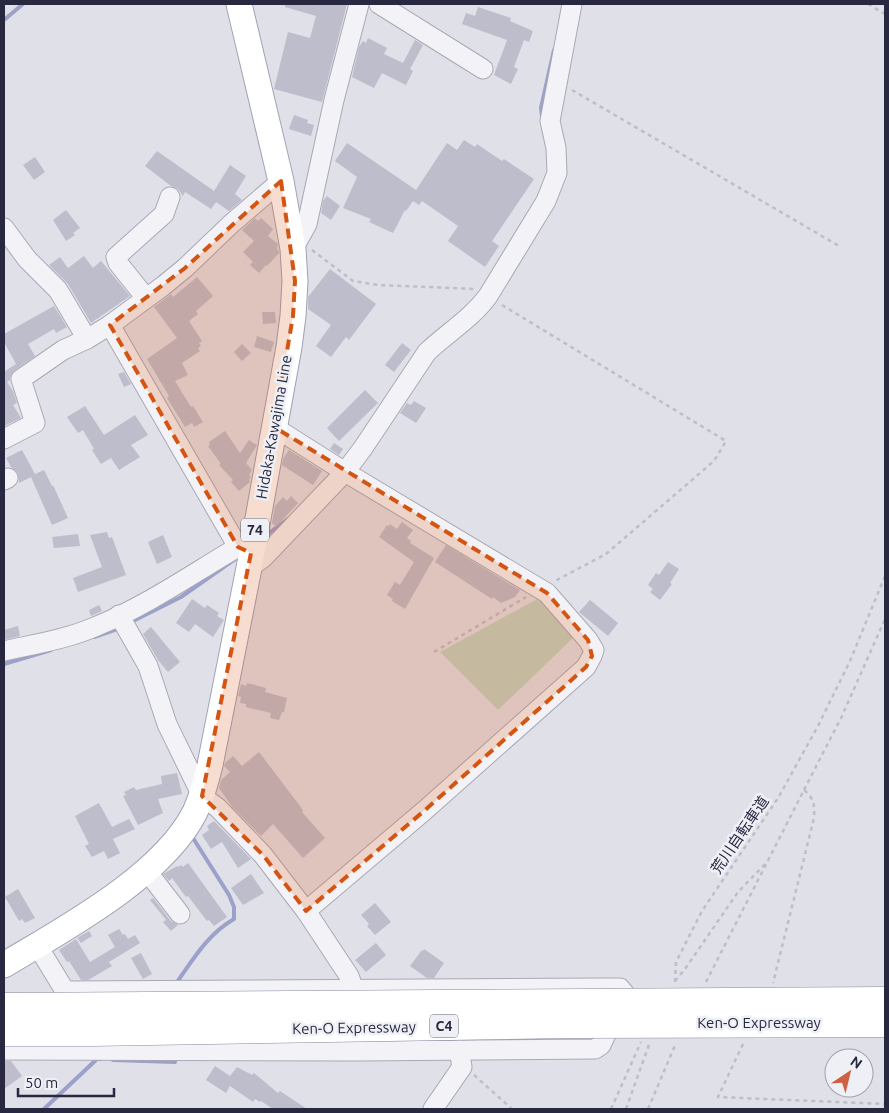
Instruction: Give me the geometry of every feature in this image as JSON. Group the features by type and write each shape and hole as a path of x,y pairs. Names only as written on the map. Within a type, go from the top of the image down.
{"highway":[{"name":"Ken-O Expressway","path":"4,1007 885,1001"},
{"name":"Ken-O Expressway","path":"4,1032 582,1024 885,1023"}],"main road":[{"name":"Hidaka-Kawajima Line","path":"4,965 106,901 172,847 194,813 202,796 210,765 246,556 274,427 293,316 295,281 296,245 239,4"}],"street":[{"path":"296,245 307,224 334,100 359,4"},
{"path":"379,4 483,69"},
{"path":"4,651 46,642 96,627 246,556 264,558 345,472 427,352 477,310 488,296 546,201 553,185 557,162 550,121 572,4"},
{"path":"4,439 35,422 21,379 63,350 87,339 146,298 185,268 231,224 281,181"},
{"path":"146,298 118,263 116,257 164,214 170,197"},
{"path":"4,228 27,259 58,290 87,339"},
{"path":"110,324 246,556"},
{"path":"274,427 345,472 541,588 548,593 588,640 594,650 586,667 424,812 306,911"},
{"path":"119,616 148,666 167,724 202,796 218,808 263,855 306,911 349,976 354,990 356,1052"},
{"path":"146,870 180,914"},
{"path":"37,945 65,992 65,1050"},
{"path":"4,1050 356,1052 461,1058 595,1049 601,1045 625,994 620,988 65,992"},
{"path":"172,1050 173,990"},
{"path":"433,1109 461,1058"}],"path":[{"path":"868,4 885,14"},
{"path":"556,84 567,86 839,246"},
{"path":"296,245 354,281 378,285 474,289 726,441 714,461 606,554 541,588 434,652"},
{"name":"荒川自転車道","path":"674,987 676,962 702,911 778,798 822,719 850,661 885,576"},
{"path":"670,986 685,969 738,892 770,858 842,716 885,619"},
{"path":"772,985 814,818 815,807 811,796 804,790"},
{"path":"626,1109 654,1034"},
{"path":"747,1037 718,1097 885,1104"},
{"path":"611,1109 642,1042"},
{"path":"461,1058 470,1071 512,1109"}],"highlighted area":[{"path":"281,181 295,281 293,316 274,427 547,593 588,640 592,656 586,667 424,811 306,911 263,855 202,796 251,553 238,547 110,325 185,268"}],"green space":[{"path":"539,598 576,635 498,710 440,652"}],"building":[{"path":"285,4 347,4 322,102 274,89 288,32 310,38 316,16 285,7"},
{"path":"478,7 511,18 510,21 533,31 529,42 524,40 514,67 518,69 511,84 494,75 507,40 462,24 466,13 475,16"},
{"path":"368,38 387,48 384,54 403,63 415,40 423,45 410,69 413,71 406,85 382,73 374,88 352,77 359,47 363,41 366,43"},
{"path":"294,115 308,120 307,123 314,125 311,136 289,129"},
{"path":"464,140 475,147 477,144 502,161 504,159 534,179 492,241 499,246 485,267 448,241 458,226 422,201 419,205 413,201 405,210 393,233 369,222 371,219 343,208 357,177 335,161 347,143 416,190 447,143 457,150"},
{"path":"157,151 214,191 230,165 246,176 235,194 242,200 229,211 216,202 211,209 185,192 183,196 178,189 171,186 145,166"},
{"path":"35,157 45,172 34,180 23,165"},
{"path":"327,196 340,206 331,220 321,213 323,201"},
{"path":"66,210 80,228 73,233 75,235 66,241 53,220"},
{"path":"255,218 258,221 261,218 273,229 268,236 278,244 277,249 279,251 259,273 250,265 253,262 243,252 254,241 242,230"},
{"path":"84,256 93,268 101,261 130,296 91,323 68,284 49,265 60,257 68,268"},
{"path":"330,269 376,304 349,340 346,337 331,357 316,346 331,325 308,309 308,297"},
{"path":"197,277 213,296 196,311 198,314 189,321 202,341 199,343 201,346 198,348 200,351 182,363 188,375 175,381 203,422 194,427 192,423 185,427 167,398 169,396 147,359 177,338 154,307 171,294 173,297"},
{"path":"54,306 67,327 56,333 54,329 28,344 35,356 15,370 7,382 13,391 17,403 13,405 21,418 4,426 4,372 16,364 4,342 4,334"},
{"path":"262,312 275,312 276,323 263,324"},
{"path":"257,336 274,342 271,352 254,347"},
{"path":"402,343 411,350 394,372 385,365"},
{"path":"242,344 251,353 242,361 234,352"},
{"path":"124,372 131,384 124,387 118,374"},
{"path":"365,390 378,403 339,441 327,428"},
{"path":"414,401 426,408 416,423 400,413 407,403 411,405"},
{"path":"85,406 104,435 135,415 148,435 131,445 140,457 119,470 111,458 101,464 83,430 78,433 67,417"},
{"path":"225,431 240,453 249,440 257,445 246,463 252,470 249,475 251,477 249,479 250,482 239,491 231,482 233,480 219,465 221,464 208,446 210,445 209,442"},
{"path":"334,443 343,449 339,455 330,449"},
{"path":"22,450 35,474 44,470 68,518 52,525 31,477 19,483 18,473 11,467 6,458"},
{"path":"289,450 322,471 313,485 282,465 283,459"},
{"path":"291,496 298,503 276,527 272,523 275,506 283,497 287,501"},
{"path":"402,522 413,530 407,538 411,541 410,543 434,558 405,609 392,601 393,599 387,595 395,582 400,585 414,562 379,537 387,525 389,526 390,524 397,529"},
{"path":"107,532 109,538 112,537 126,575 78,592 73,578 102,567 90,535"},
{"path":"78,534 80,546 54,548 52,537"},
{"path":"163,535 172,557 157,564 148,542"},
{"path":"446,545 520,590 515,597 501,603 493,597 492,599 435,562"},
{"path":"668,562 679,569 670,583 672,584 660,600 650,592 653,589 648,585 656,573 659,575"},
{"path":"192,599 205,608 207,605 219,613 217,616 224,620 213,637 195,624 189,632 176,623"},
{"path":"590,600 618,623 608,636 579,612"},
{"path":"99,605 102,611 91,616 89,610"},
{"path":"18,626 20,636 4,640 4,630"},
{"path":"151,627 180,662 168,672 158,660 143,634"},
{"path":"247,683 266,688 265,692 287,698 284,712 282,712 279,720 270,718 271,713 246,707 246,704 240,703 241,697 238,696 241,684 246,686"},
{"path":"259,752 303,810 302,812 325,838 303,858 273,824 261,836 233,808 219,788 221,780 230,772 224,766 225,763 233,756 242,766"},
{"path":"177,773 182,794 158,799 163,813 138,825 123,796 126,795 124,792 134,787 136,790 162,784 161,776"},
{"path":"99,803 112,827 129,819 135,829 113,839 120,853 108,859 104,851 92,857 85,846 89,844 75,816"},
{"path":"214,821 251,859 238,868 222,842 211,849 202,835 209,830 207,826"},
{"path":"188,863 227,917 214,926 209,920 207,921 188,896 186,897 172,878 169,881 163,874 177,866 181,865 183,867"},
{"path":"251,874 264,893 243,905 231,888"},
{"path":"18,889 35,918 25,923 22,919 19,921 5,897"},
{"path":"153,898 171,921 178,925 171,931 163,922 166,920 150,900"},
{"path":"375,903 391,922 375,935 361,915"},
{"path":"119,929 128,939 135,935 140,943 109,962 112,966 88,980 81,980 69,961 67,962 59,950 76,939 90,962 115,947 108,935"},
{"path":"89,931 92,936 81,943 77,938"},
{"path":"376,943 386,955 366,972 355,960"},
{"path":"424,949 444,963 434,978 427,978 410,966"},
{"path":"141,953 152,974 143,979 131,958"},
{"path":"4,1061 11,1061 22,1076 4,1089"},
{"path":"215,1066 230,1076 237,1067 252,1075 254,1073 278,1093 280,1091 307,1109 273,1109 261,1101 255,1099 253,1102 230,1086 226,1093 206,1080"}],"waterway":[{"path":"4,20 23,4"},
{"path":"542,116 541,108 554,50"},
{"path":"265,536 288,519"},
{"path":"129,623 181,597 238,557"},
{"path":"94,637 120,628"},
{"path":"4,664 51,650"},
{"path":"176,986 202,947 234,919 234,907 229,895 193,838 193,835"},
{"path":"113,1060 175,1062 175,1055"},
{"path":"44,1109 97,1059 101,1059"}]}
